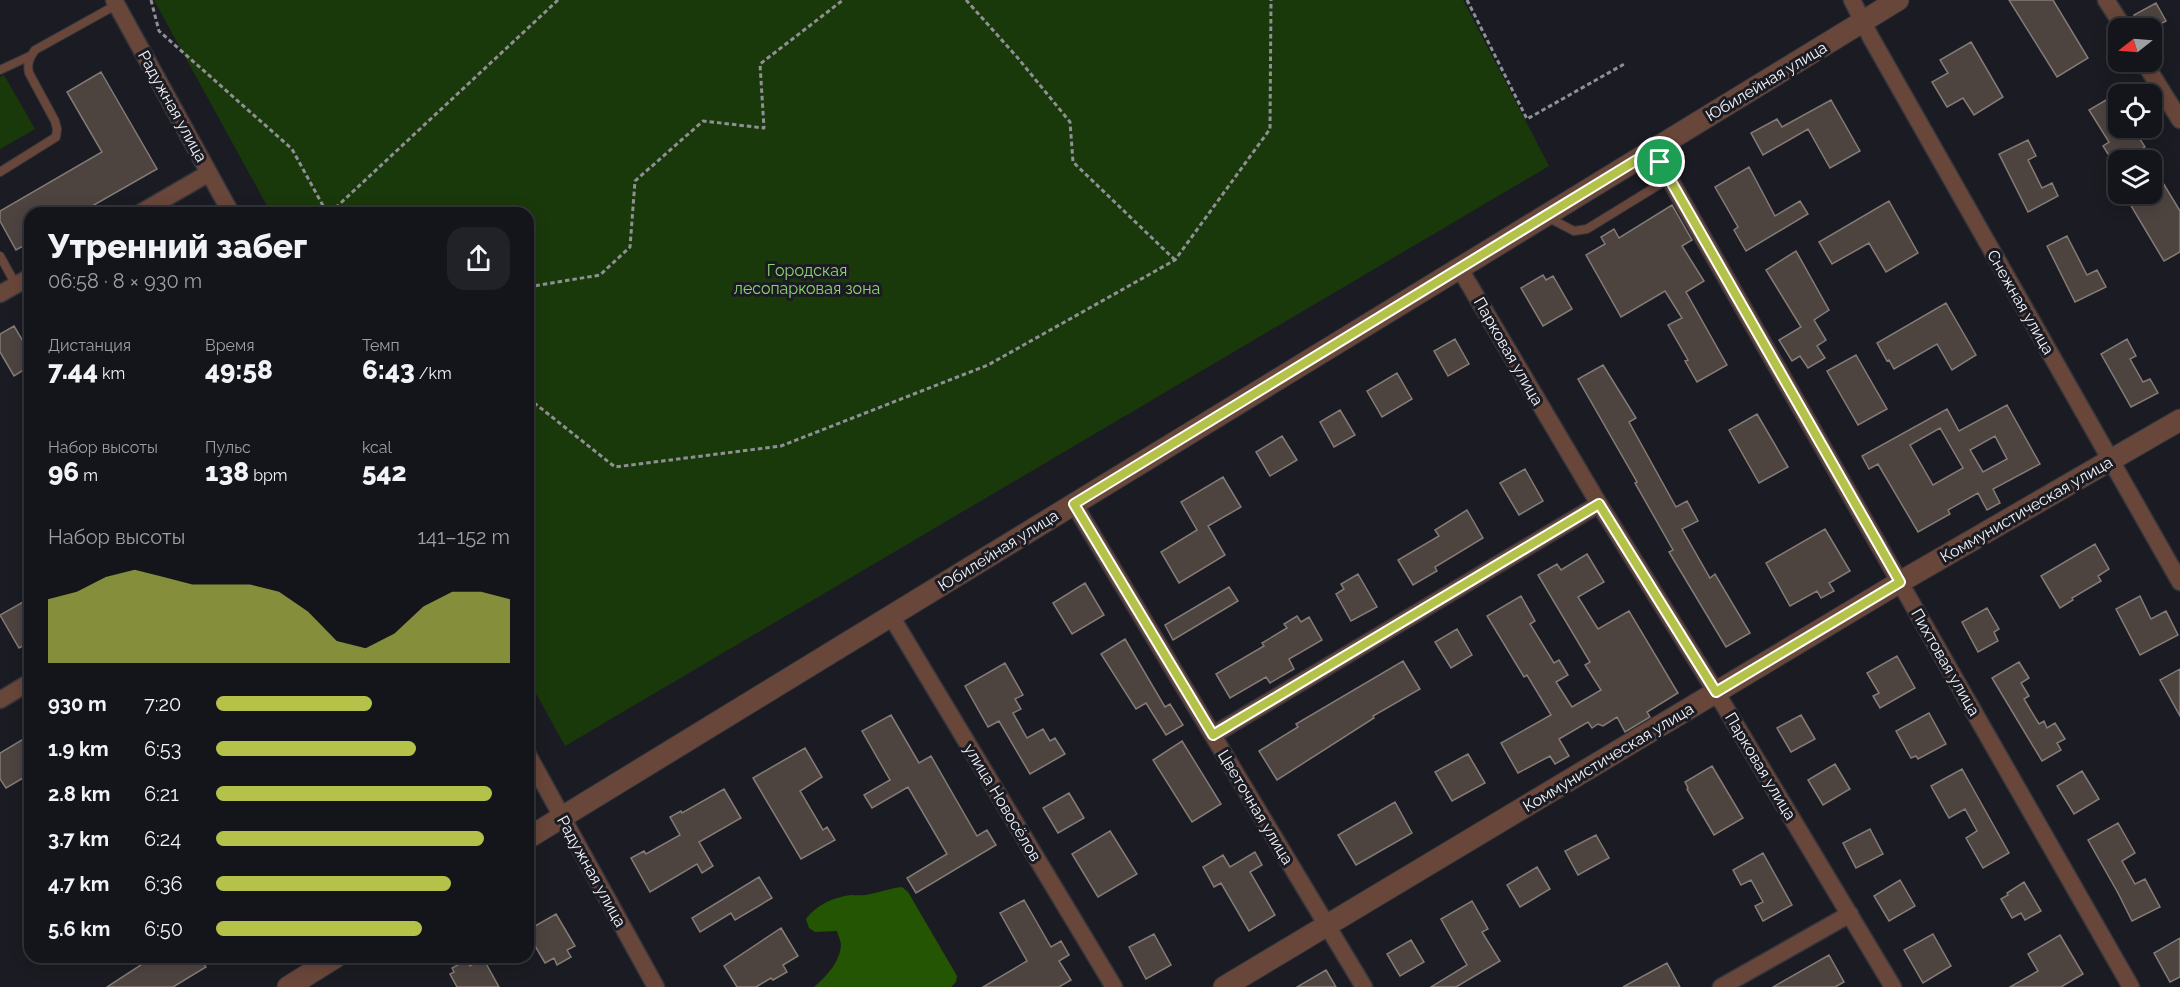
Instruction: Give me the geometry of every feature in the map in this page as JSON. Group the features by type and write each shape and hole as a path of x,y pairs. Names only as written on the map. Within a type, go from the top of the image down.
{"street":[{"name":"Снежная улица","path":"1852,0 1862,22 2180,582"},
{"name":"Юбилейная улица","path":"534,834 1898,0"},
{"path":"2106,0 2118,18"},
{"name":"Радужная улица","path":"115,2 228,207"},
{"path":"2150,72 2180,120"},
{"name":"Пихтовая улица","path":"1653,150 2131,987"},
{"path":"150,207 209,173"},
{"name":"Парковая улица","path":"1460,268 1599,504 1716,692 1893,987"},
{"path":"0,294 23,281"},
{"name":"Коммунистическая улица","path":"1224,987 1900,582 2180,420"},
{"name":"Цветочная улица","path":"1074,504 1364,987"},
{"path":"1213,735 1599,504"},
{"name":"улица Новосёлов","path":"891,616 1114,987"},
{"path":"0,700 24,686"},
{"name":"Радужная улица","path":"534,766 656,987"},
{"path":"1721,987 1850,914"},
{"path":"288,987 326,963"}],"lane":[{"path":"0,172 56,137 55,121 29,74 27,65 30,56 35,50 115,2"},
{"path":"0,70 30,56"},
{"path":"1545,216 1574,231 1587,230 1670,178"},
{"path":"0,256 23,281"}],"path":[{"path":"151,0 159,31 292,149 325,207"},
{"path":"334,207 558,0"},
{"path":"534,286 600,275 630,247 635,181 703,121 764,128 760,64 843,0"},
{"path":"966,0 1017,57 1070,122 1073,162 1174,260"},
{"path":"534,403 615,467 781,446 988,365 1174,260 1270,129 1271,0"},
{"path":"1467,0 1527,119 1626,63"}],"green space":[{"name":"Городская лесопарковая зона","path":"154,0 1463,0 1549,166 565,746 534,690 534,207 268,207"},
{"path":"4,75 35,129 0,149 0,77"},
{"path":"902,887 908,892 957,976 956,982 951,987 814,987 828,974 838,957 841,945 837,931 815,932 809,928 806,919 810,914 826,902 838,898 868,895"}],"building":[{"path":"2009,0 2053,0 2088,58 2057,77"},
{"path":"2156,3 2166,21 2162,23 2162,18 2136,18 2134,15"},
{"path":"1971,42 2003,97 1974,115 1963,98 1947,107 1932,82 1948,73 1940,60"},
{"path":"101,72 157,169 90,207 24,207 24,245 16,250 0,221 0,211 102,152 67,92"},
{"path":"2108,99 2108,138 2139,138 2145,147 2140,150 2108,150 2108,154 2103,146 2109,142 2089,110"},
{"path":"1831,100 1860,151 1830,168 1808,129 1763,155 1751,133 1777,119 1782,127"},
{"path":"2028,140 2036,156 2028,160 2042,188 2052,183 2058,196 2028,212 1999,154"},
{"path":"1749,167 1775,216 1800,201 1808,214 1746,251 1734,230 1738,227 1715,187"},
{"path":"2162,181 2180,211 2180,252 2164,261 2130,204 2162,204"},
{"path":"1889,201 1918,253 1886,272 1869,243 1832,264 1819,242"},
{"path":"1672,205 1692,240 1682,246 1704,281 1686,292 1727,365 1697,382 1685,361 1688,360 1668,325 1682,318 1665,291 1621,317 1586,255 1605,244 1601,237 1614,229 1619,238"},
{"path":"2067,236 2087,275 2097,270 2106,287 2075,302 2047,246"},
{"path":"1796,251 1829,310 1814,320 1826,340 1817,346 1825,358 1808,368 1800,356 1792,361 1779,340 1801,327 1766,270"},
{"path":"1543,275 1546,280 1553,276 1572,309 1543,326 1521,288"},
{"path":"1946,303 1976,355 1952,370 1937,344 1894,369 1877,343"},
{"path":"14,326 24,343 24,370 14,376 0,352 0,334"},
{"path":"1455,339 1469,364 1448,376 1434,351"},
{"path":"2127,339 2136,356 2130,359 2143,382 2150,379 2158,393 2131,407 2101,354"},
{"path":"1856,355 1887,409 1858,425 1827,371"},
{"path":"1603,365 1636,418 1629,422 1676,507 1687,501 1698,521 1682,529 1710,578 1715,574 1750,633 1726,647 1669,552 1673,550 1578,379"},
{"path":"1397,373 1412,399 1382,417 1367,391"},
{"path":"2007,405 2040,464 1993,489 2000,503 1987,510 1978,493 1948,510 1950,514 1918,532 1878,464 1869,469 1862,456 1947,409 1959,431","holes":["1940,428 1963,468 1933,485 1910,445","1995,436 2007,459 1983,472 1970,450"]},
{"path":"1340,410 1355,435 1334,447 1320,422"},
{"path":"1757,414 1788,467 1759,483 1729,430"},
{"path":"1282,436 1297,460 1270,476 1256,452"},
{"path":"1525,469 1543,501 1519,515 1500,483"},
{"path":"1223,477 1241,507 1208,526 1225,555 1179,583 1161,552 1197,530 1181,502"},
{"path":"1467,510 1483,538 1435,567 1437,571 1413,585 1398,560 1439,536 1435,530"},
{"path":"1825,529 1850,571 1829,583 1834,591 1821,598 1817,591 1790,606 1766,563"},
{"path":"2095,544 2109,569 2098,576 2101,581 2060,608 2041,576"},
{"path":"1587,554 1604,582 1578,597 1598,629 1629,611 1678,693 1647,712 1650,717 1625,732 1617,717 1603,726 1598,724 1592,728 1588,722 1559,739 1569,756 1555,764 1550,756 1518,773 1501,743 1551,715 1527,675 1524,677 1487,616 1521,596 1535,621 1530,624 1554,663 1559,660 1568,675 1556,682 1572,707 1601,690 1585,665 1590,662 1538,575 1557,564 1561,570"},
{"path":"1358,574 1377,607 1351,621 1336,594 1344,589 1341,584"},
{"path":"1085,583 1104,615 1072,634 1053,603"},
{"path":"1229,587 1238,601 1173,640 1165,625"},
{"path":"2140,596 2151,619 2166,611 2178,635 2140,655 2116,609"},
{"path":"24,601 24,645 19,648 0,615"},
{"path":"1987,608 1999,629 1994,632 1998,641 1978,652 1962,622"},
{"path":"1297,616 1301,622 1309,617 1322,640 1289,659 1294,669 1270,683 1266,677 1230,698 1216,674 1264,646 1262,643 1287,628 1284,624"},
{"path":"1457,629 1472,655 1451,668 1435,642"},
{"path":"1125,639 1165,707 1170,704 1183,725 1166,735 1146,703 1136,709 1101,654"},
{"path":"1897,656 1915,688 1880,708 1873,696 1879,693 1867,673"},
{"path":"1403,661 1420,689 1373,716 1374,718 1277,780 1259,751 1298,727 1296,724"},
{"path":"2019,662 2029,678 2021,683 2029,696 2024,699 2039,724 2044,721 2047,728 2055,723 2065,739 2057,743 2061,750 2042,761 1992,678"},
{"path":"1005,663 1023,695 1015,699 1021,709 1013,713 1027,738 1043,729 1050,741 1055,738 1065,754 1030,774 999,721 988,727 965,686"},
{"path":"2180,669 2180,716 2160,680"},
{"path":"1929,713 1946,744 1918,759 1916,756 1911,758 1896,731"},
{"path":"891,715 919,763 931,756 977,836 987,830 996,845 916,893 907,878 947,854 908,787 872,808 864,795 890,780 862,731"},
{"path":"1801,715 1815,739 1791,752 1777,728"},
{"path":"24,739 24,778 6,788 0,779 0,753"},
{"path":"1182,741 1221,804 1192,822 1153,760"},
{"path":"805,748 822,777 800,791 823,830 827,827 835,840 801,859 753,778"},
{"path":"1468,754 1485,783 1452,801 1435,772"},
{"path":"1835,764 1850,789 1823,805 1808,780"},
{"path":"1712,766 1743,818 1714,835 1685,782"},
{"path":"1962,769 2009,853 1983,868 1966,838 1977,831 1965,809 1949,818 1931,786"},
{"path":"2082,771 2099,799 2074,814 2057,786"},
{"path":"724,789 741,818 699,842 713,866 702,873 697,864 650,892 631,858 644,851 646,854 680,835 670,817 681,811 682,813"},
{"path":"1069,793 1084,818 1058,833 1043,808"},
{"path":"1395,802 1412,833 1356,865 1338,835"},
{"path":"2118,823 2135,853 2122,861 2135,884 2145,879 2160,907 2132,921 2088,840"},
{"path":"1870,829 1883,854 1856,868 1843,843"},
{"path":"1110,831 1137,874 1098,897 1072,854"},
{"path":"1596,835 1609,858 1578,875 1565,851"},
{"path":"1255,852 1262,865 1250,872 1275,915 1249,931 1221,883 1214,887 1203,867 1223,855 1230,867"},
{"path":"1763,853 1792,905 1763,921 1755,906 1763,902 1751,880 1741,885 1733,870"},
{"path":"1537,867 1550,889 1520,907 1507,885"},
{"path":"759,877 772,898 735,920 731,913 700,932 692,918"},
{"path":"1900,880 1915,906 1889,921 1874,896"},
{"path":"2024,882 2041,911 2025,920 2021,913 2012,918 2001,899"},
{"path":"1024,900 1051,947 1061,941 1069,955 1059,961 1071,980 1059,987 983,987 1027,961 1000,913"},
{"path":"1472,901 1488,929 1482,932 1500,961 1456,987 1431,987 1467,965 1441,919"},
{"path":"556,914 575,946 567,950 571,957 557,965 554,958 545,963 534,944 534,927"},
{"path":"781,928 798,956 783,965 787,972 756,987 737,987 724,966"},
{"path":"1154,934 1171,965 1146,979 1129,947"},
{"path":"1933,934 1951,966 1923,983 1904,950"},
{"path":"2060,935 2083,974 2061,987 2010,987 2038,971 2028,954"},
{"path":"2180,938 2180,977 2170,982 2154,953"},
{"path":"1411,940 1424,962 1400,976 1387,954"},
{"path":"1829,955 1844,982 1835,987 1773,987"},
{"path":"144,963 203,963 206,967 173,987 107,987"},
{"path":"461,963 468,963 470,966 475,963 486,963 499,987 457,987 450,974 454,972 452,968"},
{"path":"1667,963 1680,987 1623,987"},
{"path":"1326,970 1336,987 1297,987"}],"route":[{"path":"1653,150 1660,162 1900,582 1716,692 1599,504 1213,735 1074,504 1653,150"}]}
